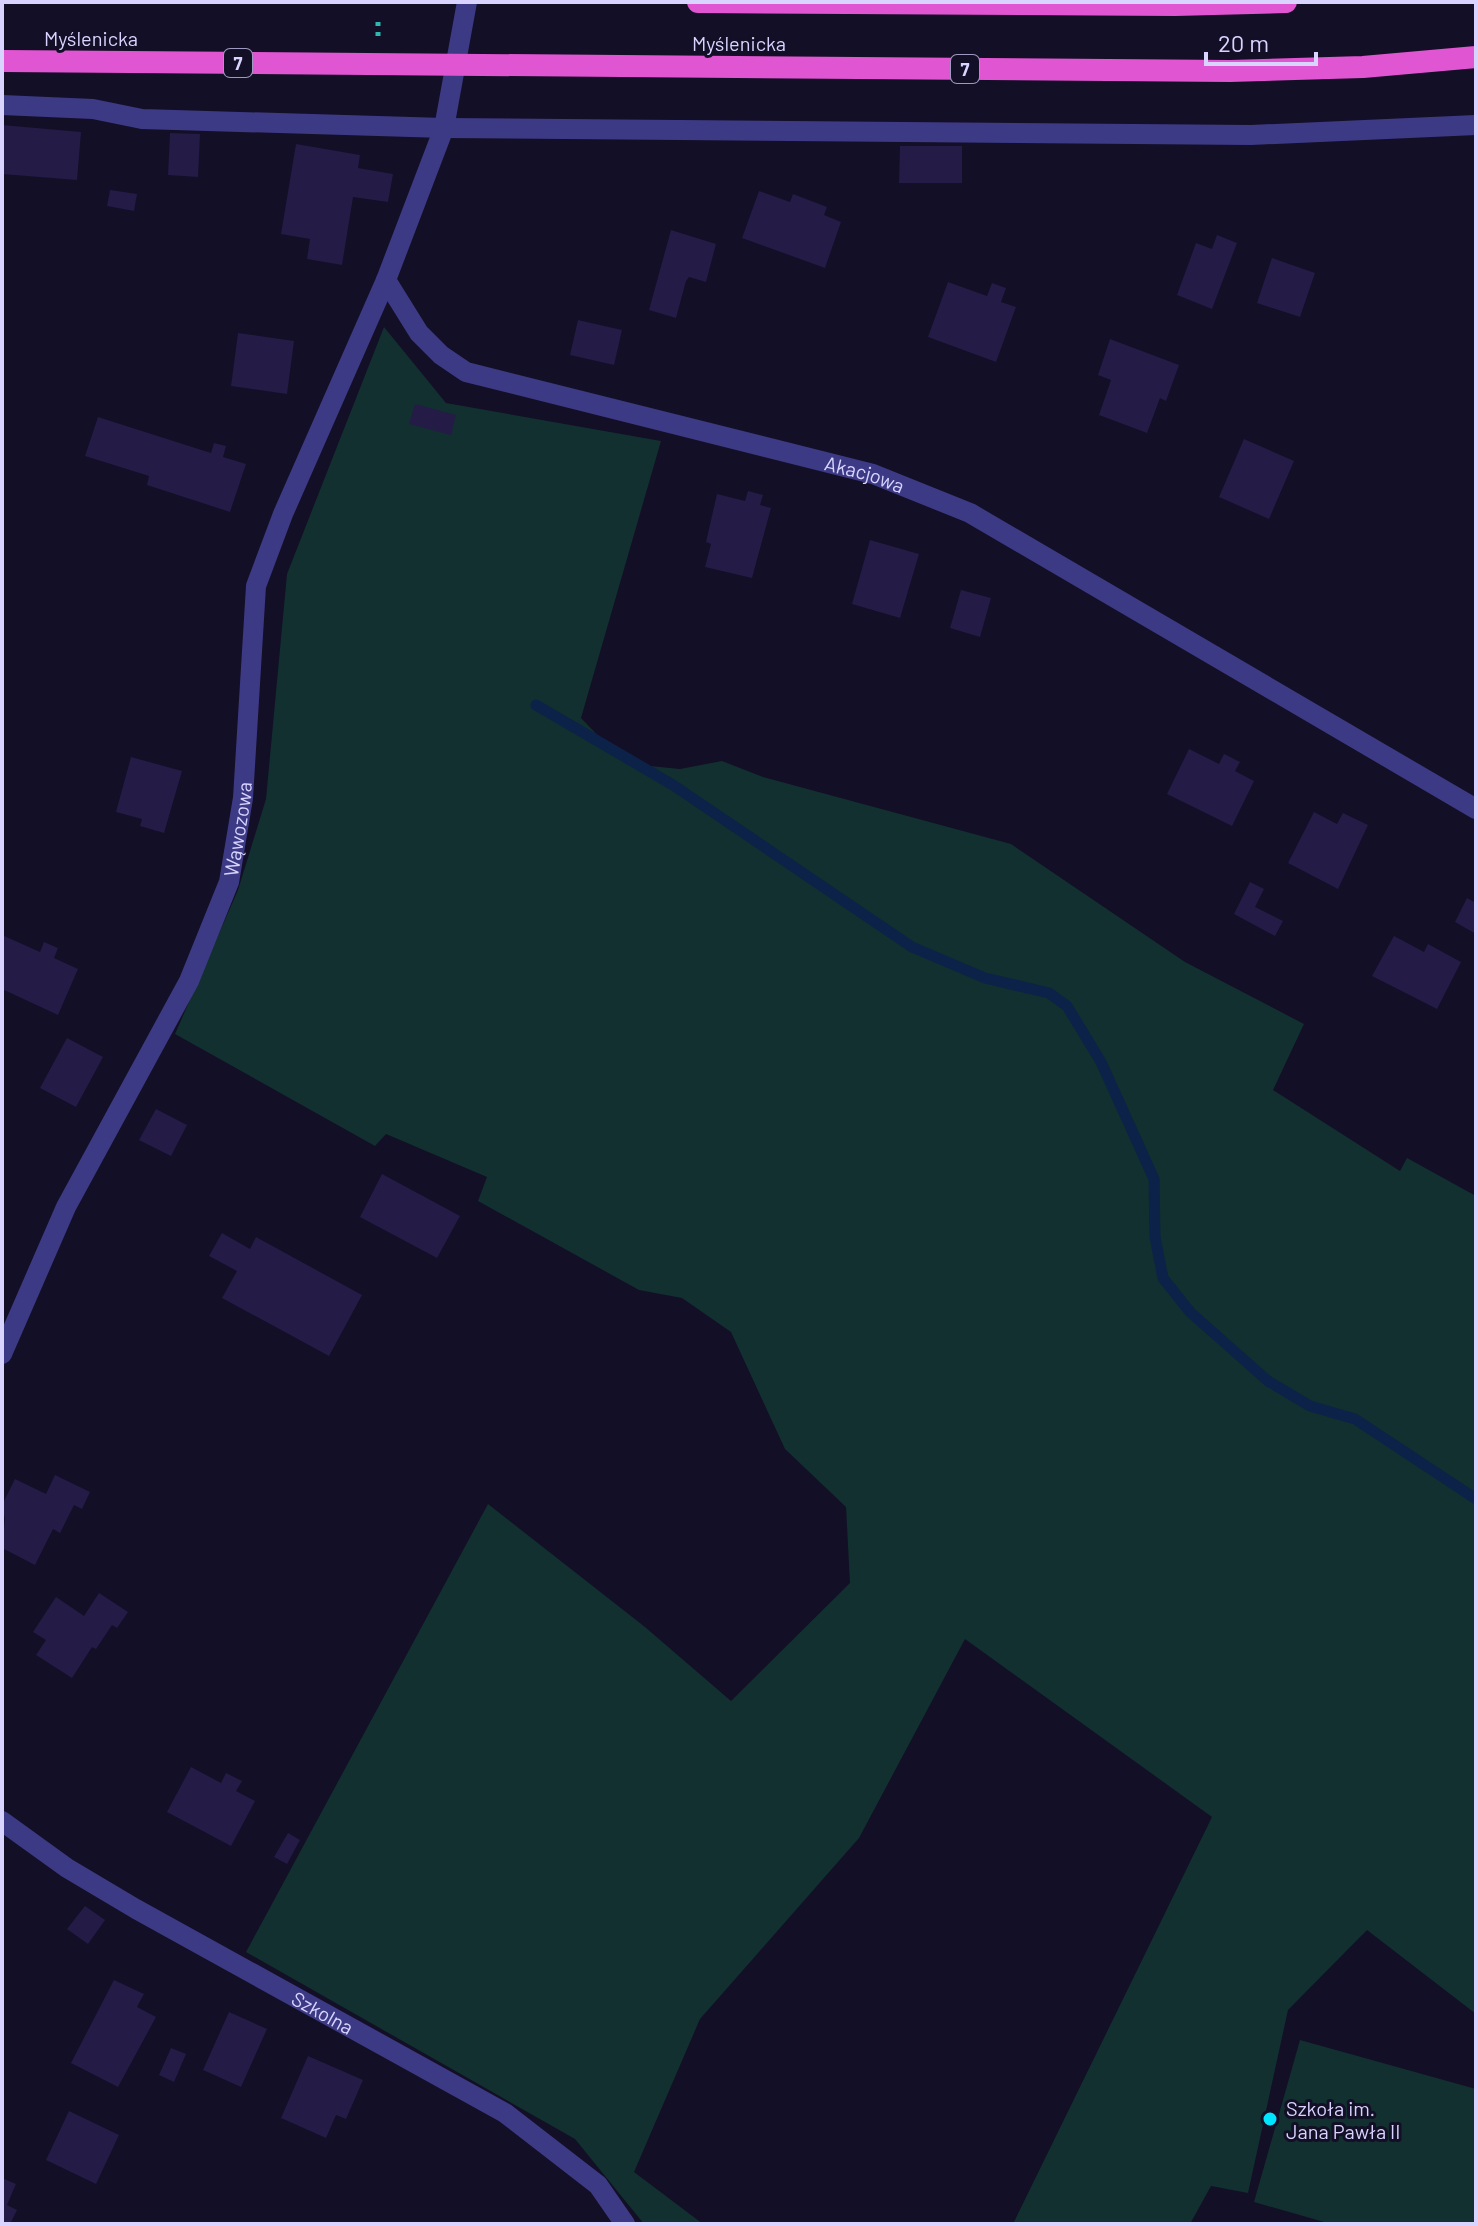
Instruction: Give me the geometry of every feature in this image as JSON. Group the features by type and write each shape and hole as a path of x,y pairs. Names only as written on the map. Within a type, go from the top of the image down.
{"highway":[{"name":"Myślenicka","path":"698,2 1286,2"},
{"name":"Myślenicka","path":"2,61 1230,71 1363,67 1476,57"}],"street":[{"path":"386,280 444,128 467,2"},
{"path":"2,105 93,109 142,119 444,128 1251,135 1476,125"},
{"name":"Akacjowa","path":"386,280 419,333 441,355 466,372 873,474 970,513 1476,809"},
{"name":"Wąwozowa","path":"2,1354 66,1207 189,981 229,882 243,798 256,586 283,514 386,280"},
{"name":"Szkolna","path":"2,1821 67,1868 136,1909 505,2113 598,2185 625,2224"}],"green space":[{"path":"384,327 446,403 661,441 581,718 608,746 640,765 680,769 722,761 763,777 1011,844 1185,962 1304,1024 1273,1090 1400,1171 1407,1158 1476,1196 1476,2014 1367,1930 1288,2010 1248,2193 1211,2186 1190,2224 1013,2224 1212,1817 965,1639 859,1838 700,2019 634,2172 703,2224 644,2224 575,2139 246,1952 488,1504 645,1627 731,1701 850,1583 846,1507 785,1449 731,1332 682,1298 639,1290 478,1201 487,1177 386,1134 375,1146 175,1034 238,890 266,799 287,574"},
{"path":"1300,2040 1476,2089 1476,2224 1331,2224 1254,2202"}],"building":[{"path":"2,125 81,132 77,180 2,174"},
{"path":"170,133 200,134 198,177 168,175"},
{"path":"296,144 360,155 358,168 393,174 388,202 353,197 342,265 307,259 310,239 281,234"},
{"path":"900,146 962,146 962,183 899,183"},
{"path":"110,190 137,194 134,211 107,206"},
{"path":"759,191 790,202 793,194 827,207 824,215 841,222 825,268 742,238"},
{"path":"671,230 716,244 706,282 689,277 676,318 649,310"},
{"path":"1217,235 1237,243 1212,309 1177,295 1196,243 1212,249"},
{"path":"1272,258 1315,273 1300,317 1257,303"},
{"path":"948,282 987,296 992,283 1006,288 1001,302 1016,307 996,362 928,337"},
{"path":"578,320 622,330 614,365 570,355"},
{"path":"238,333 294,341 287,394 231,386"},
{"path":"1110,339 1179,365 1166,401 1160,398 1147,433 1099,415 1111,380 1098,375"},
{"path":"415,404 456,415 451,435 409,424"},
{"path":"98,417 211,453 214,443 226,446 223,457 246,464 230,512 147,485 149,476 85,456"},
{"path":"1244,439 1294,461 1269,519 1219,497"},
{"path":"748,491 763,495 760,505 771,508 752,578 705,567 711,544 706,542 717,494 745,501"},
{"path":"870,540 919,554 900,618 852,604"},
{"path":"961,590 991,598 980,637 950,628"},
{"path":"1189,749 1219,764 1224,754 1240,762 1235,771 1254,781 1232,826 1167,794"},
{"path":"131,757 182,771 164,833 140,826 142,819 116,812"},
{"path":"1314,812 1337,824 1343,813 1368,825 1338,889 1288,863"},
{"path":"1250,882 1264,889 1255,907 1283,921 1275,936 1234,914"},
{"path":"1467,898 1476,903 1476,934 1455,922"},
{"path":"2,935 40,952 44,942 58,948 54,958 78,969 58,1015 2,989"},
{"path":"1394,936 1424,952 1428,944 1461,962 1437,1009 1372,976"},
{"path":"67,1038 103,1057 76,1107 40,1088"},
{"path":"156,1109 187,1125 171,1156 139,1140"},
{"path":"382,1174 460,1216 437,1258 360,1217"},
{"path":"222,1233 250,1249 256,1237 362,1295 329,1356 222,1298 237,1271 209,1256"},
{"path":"55,1475 90,1492 82,1509 74,1505 60,1533 53,1529 35,1565 2,1548 5,1519 2,1505 15,1479 46,1494"},
{"path":"99,1593 128,1612 117,1628 112,1625 96,1649 92,1647 72,1678 36,1655 46,1640 33,1632 56,1597 84,1616"},
{"path":"191,1767 221,1783 226,1773 242,1781 236,1791 255,1801 231,1846 167,1812"},
{"path":"288,1833 300,1840 287,1864 274,1857"},
{"path":"85,1906 105,1920 88,1944 67,1929"},
{"path":"114,1980 144,1994 137,2007 156,2017 118,2087 71,2063"},
{"path":"229,2012 267,2029 241,2087 203,2070"},
{"path":"171,2048 186,2054 174,2082 159,2075"},
{"path":"308,2056 363,2080 346,2119 336,2115 326,2138 281,2118"},
{"path":"69,2111 119,2135 96,2184 46,2160"},
{"path":"2,2178 16,2184 7,2205 17,2210 10,2224 2,2224"}],"waterway":[{"path":"536,705 673,785 912,947 985,978 1049,993 1067,1006 1101,1062 1154,1179 1155,1237 1163,1278 1190,1312 1268,1381 1310,1406 1355,1419 1476,1499"}],"place":[{"name":"Szkoła im. Jana Pawła II","path":"1270,2119"}]}
